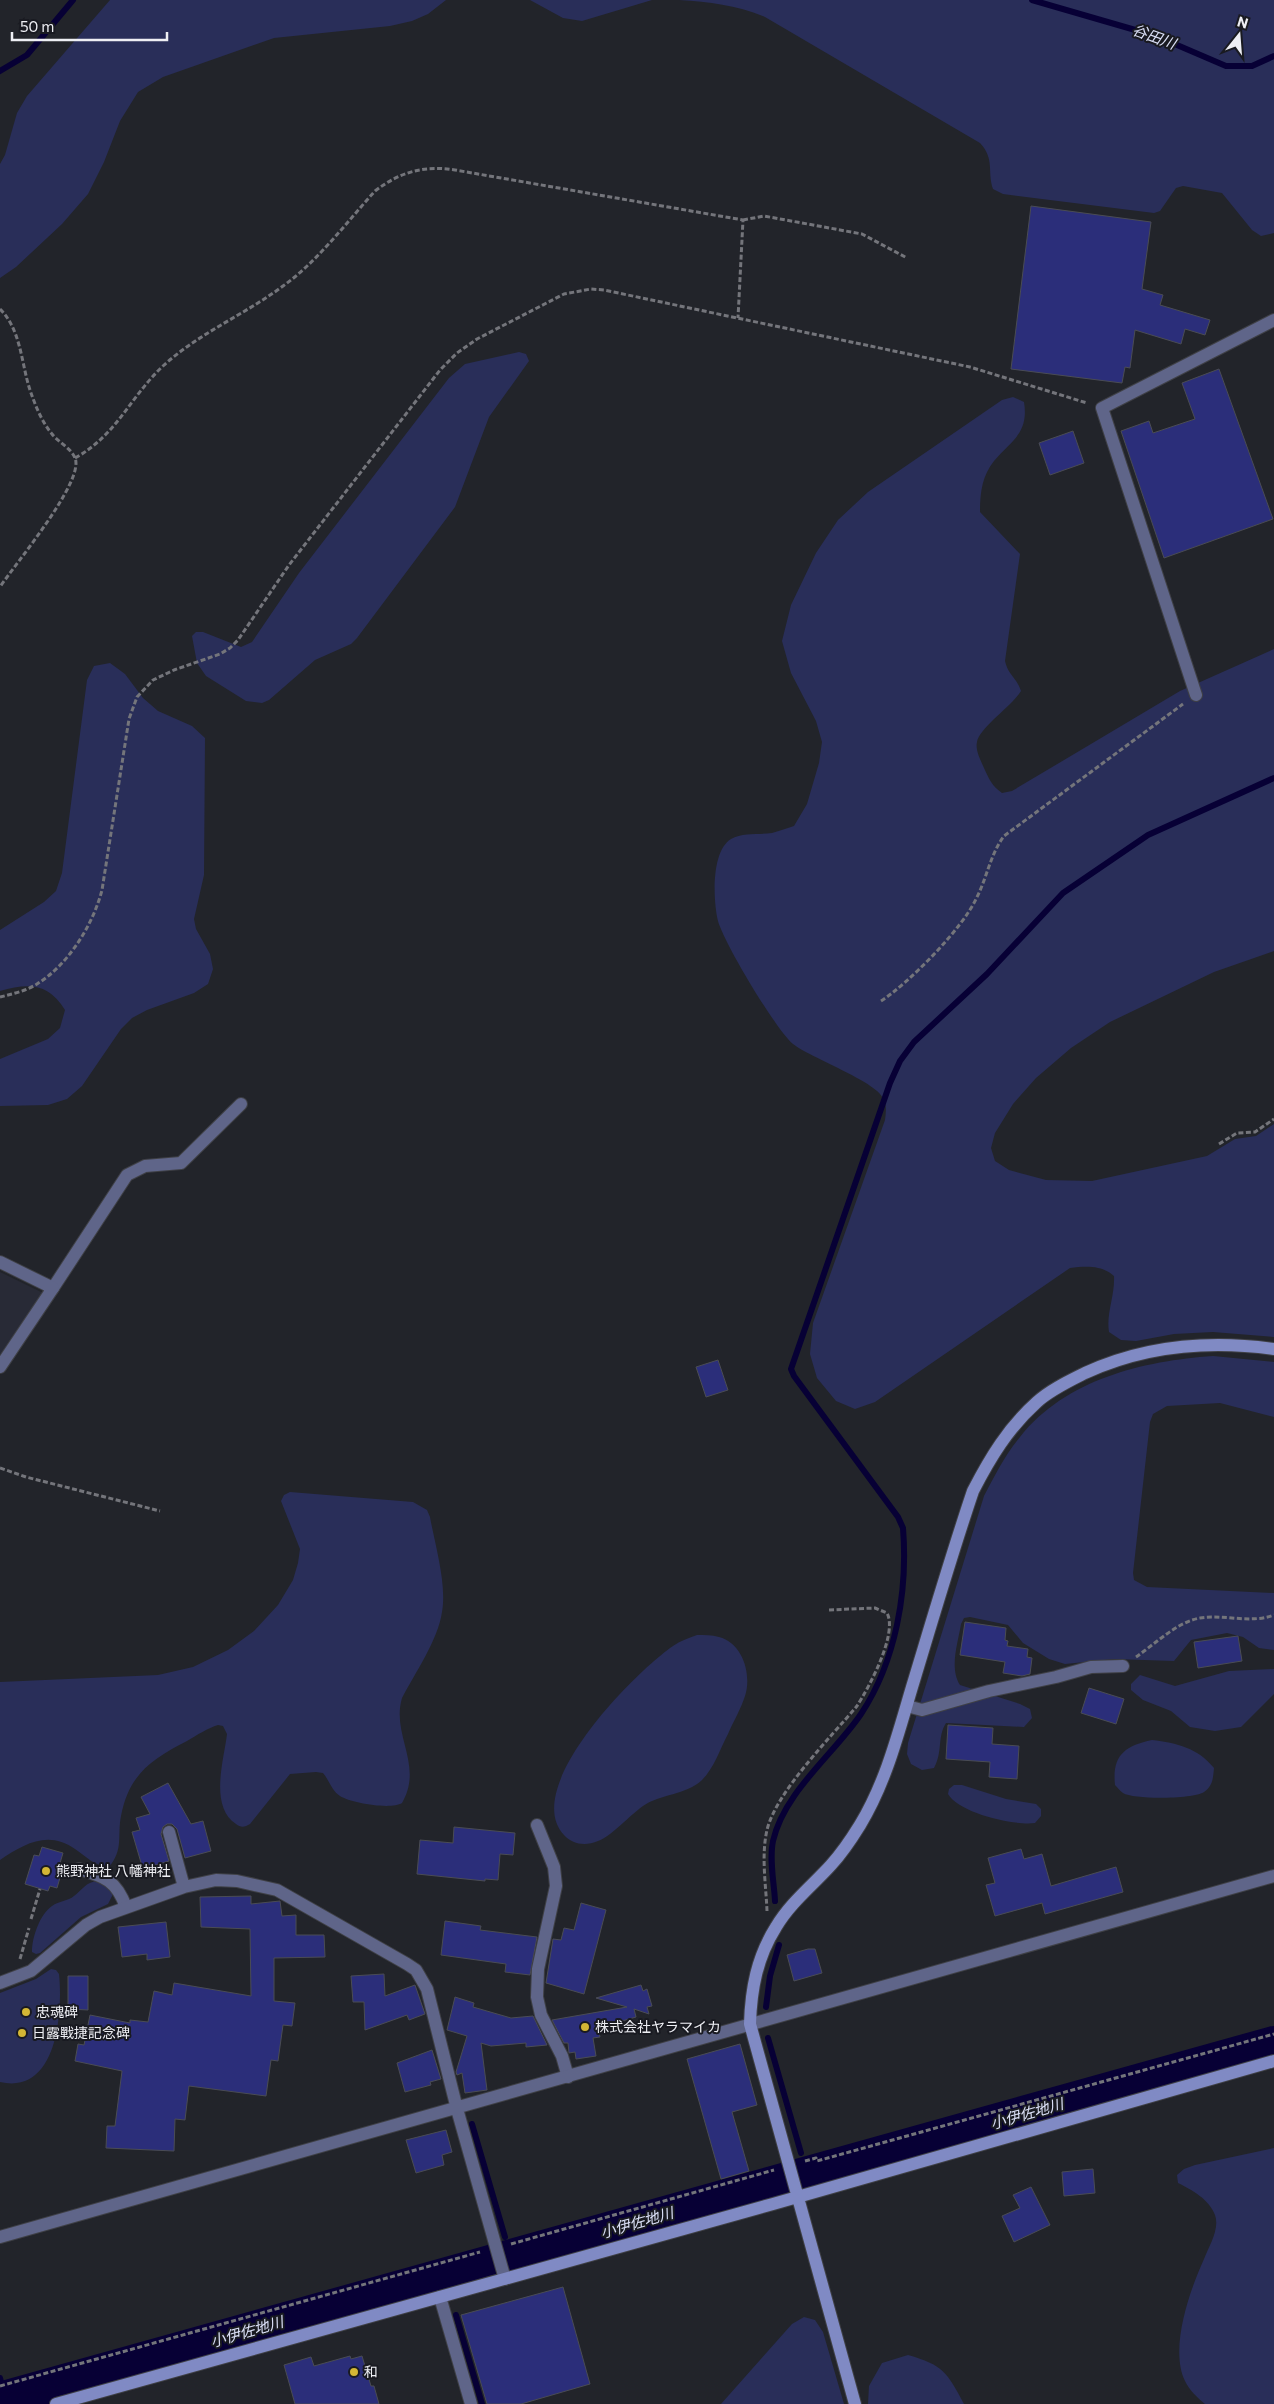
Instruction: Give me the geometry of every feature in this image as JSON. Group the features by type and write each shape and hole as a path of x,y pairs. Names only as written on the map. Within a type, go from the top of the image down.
{"street":[{"path":"1196,695 1102,408 1274,320"},
{"path":"0,1367 127,1176 146,1166 181,1163 241,1104"},
{"path":"0,1262 53,1288"},
{"path":"855,2404 750,2024 750,1998 755,1972 764,1948 779,1922 833,1863 861,1824 882,1781 973,1491 990,1458 1012,1428 1038,1402 1078,1377 1103,1365 1139,1354 1176,1346 1213,1344 1274,1349"},
{"path":"907,1706 922,1710 989,1691 1045,1680 1091,1667 1123,1666"},
{"path":"537,1825 554,1867 556,1886 538,1969 537,1997 541,2015 562,2056 568,2077"},
{"path":"169,1832 184,1887"},
{"path":"79,1870 108,1879 121,1893 126,1907"},
{"path":"0,2237 1274,1876"},
{"path":"0,1983 31,1971 86,1924 100,1917 184,1887 216,1880 237,1880 277,1890 416,1970 427,1989 457,2109 504,2274"},
{"path":"56,2404 440,2297 504,2274 796,2191 1274,2061"},
{"path":"440,2297 471,2404"}],"path":[{"path":"75,458 100,442 111,432 138,393 163,366 206,333 293,278 375,192 388,181 404,173 438,167 743,220 764,216 862,234 907,258"},
{"path":"738,318 743,220"},
{"path":"0,997 35,986 49,976 61,964 93,916 102,890 129,719 137,697 153,680 174,670 220,654 238,640 295,558 440,370 457,353 478,339 564,294 577,290 604,290 970,367 1102,408"},
{"path":"0,309 12,324 17,337 28,384 43,421 50,432 75,458 77,468 69,490 0,587"},
{"path":"881,1001 906,983 962,920 976,901 994,852 1004,836 1196,695"},
{"path":"1219,1144 1237,1132 1255,1132 1274,1119"},
{"path":"0,1468 26,1477 160,1511"},
{"path":"779,1922 767,1913 765,1844 771,1817 784,1794 857,1706 867,1690 875,1675 890,1625 890,1619 881,1609 828,1610"},
{"path":"1123,1666 1191,1621 1209,1618 1255,1619 1274,1615"},
{"path":"31,1919 40,1889"},
{"path":"21,1954 29,1928"},
{"path":"0,2386 497,2250 816,2158 817,2161 1274,2034"}],"shaded area":[{"path":"110,0 446,0 428,14 412,21 390,26 274,38 163,77 138,92 120,121 104,162 88,194 62,224 16,267 0,278 0,164 5,155 17,113 27,96"},
{"path":"530,0 652,0 582,21 563,18"},
{"path":"679,0 1274,0 1274,233 1261,236 1252,230 1222,193 1183,186 1176,188 1160,211 1154,213 1003,194 993,189 988,154 980,143 765,17 723,5"},
{"path":"519,352 526,354 529,361 489,417 455,507 357,638 351,644 315,660 269,700 262,703 246,701 206,676 197,663 192,636 196,632 203,632 241,647 252,642 299,573 449,378 465,364"},
{"path":"1013,397 1024,402 1024,421 1018,435 994,461 984,479 981,491 980,512 1020,554 1005,661 1008,670 1021,691 979,736 977,748 989,779 1002,793 1012,791 1180,691 1274,649 1274,951 1214,972 1110,1022 1071,1048 1036,1078 1013,1104 995,1133 991,1148 995,1161 1009,1170 1046,1180 1092,1181 1207,1156 1235,1139 1256,1136 1274,1124 1274,1337 1213,1332 1174,1334 1136,1341 1121,1340 1109,1332 1108,1325 1114,1276 1099,1268 1070,1268 875,1402 855,1409 836,1401 817,1378 810,1354 813,1323 885,1120 885,1103 878,1091 868,1084 802,1050 785,1036 763,1005 722,932 716,912 715,877 720,854 724,845 731,839 746,835 772,833 794,826 807,804 819,763 822,742 816,721 791,673 782,641 791,605 816,553 838,520 868,492 1002,400"},
{"path":"110,663 125,674 143,698 158,711 192,726 205,738 204,875 194,919 196,929 210,954 213,969 208,984 194,993 147,1010 132,1018 121,1029 82,1086 67,1099 48,1105 0,1106 0,1059 48,1039 60,1028 65,1010 52,995 37,987 10,988 0,991 0,930 44,902 56,891 62,873 87,680 94,666"},
{"path":"0,1272 43,1293 0,1357"},
{"path":"1213,1356 1274,1362 1274,1417 1220,1403 1167,1406 1153,1414 1150,1422 1133,1573 1134,1580 1147,1587 1274,1593 1274,1650 1259,1648 1243,1637 1227,1633 1191,1640 1174,1661 1114,1659 1065,1664 1049,1659 1023,1643 1008,1625 970,1617 964,1618 956,1647 955,1663 955,1671 960,1685 1020,1704 1030,1709 1032,1718 1024,1727 946,1723 943,1728 937,1762 934,1768 922,1770 911,1764 907,1754 908,1743 984,1496 1000,1465 1020,1437 1039,1417 1083,1387 1133,1369 1160,1363"},
{"path":"290,1492 413,1502 427,1510 430,1517 442,1577 442,1612 436,1634 402,1698 400,1725 409,1763 410,1776 408,1789 402,1803 380,1806 345,1799 337,1794 323,1773 290,1774 250,1824 240,1826 228,1816 220,1794 221,1769 227,1734 223,1726 218,1725 163,1754 136,1779 125,1801 121,1816 117,1854 109,1867 95,1863 65,1843 55,1840 36,1841 27,1844 0,1860 0,1682 158,1675 193,1667 228,1650 254,1631 278,1605 293,1580 300,1549 281,1501 284,1495"},
{"path":"697,1635 719,1637 727,1640 734,1646 744,1661 747,1679 747,1688 741,1706 710,1770 696,1785 643,1806 603,1838 593,1843 584,1844 571,1841 564,1835 554,1814 557,1789 569,1761 610,1705 634,1680 673,1646"},
{"path":"1274,1669 1274,1694 1241,1727 1215,1731 1190,1727 1171,1711 1143,1700 1131,1690 1131,1684 1140,1675 1175,1686 1229,1671"},
{"path":"1152,1740 1178,1745 1194,1751 1208,1761 1214,1768 1212,1782 1209,1787 1204,1792 1198,1794 1177,1797 1139,1797 1122,1792 1115,1785 1118,1760 1127,1749 1142,1742"},
{"path":"954,1785 962,1785 1006,1799 1036,1804 1041,1809 1041,1816 1035,1823 1014,1822 988,1817 963,1807 954,1801 948,1794 949,1789"},
{"path":"97,1881 111,1890 113,1894 108,1904 81,1917 40,1953 32,1952 33,1940 44,1914 55,1904 72,1898 84,1887"},
{"path":"51,1969 56,1970 59,1974 59,2009 57,2029 45,2064 34,2076 19,2083 0,2082 0,1993 36,1979"},
{"path":"1274,2148 1274,2404 1205,2404 1191,2391 1185,2381 1179,2352 1183,2319 1193,2286 1213,2237 1216,2220 1209,2204 1194,2192 1178,2183 1177,2175 1184,2169 1195,2165"},
{"path":"804,2317 815,2320 823,2332 844,2404 721,2404 792,2324"},
{"path":"908,2355 929,2362 943,2371 964,2404 868,2404 869,2386 882,2363"}],"building":[{"path":"1031,206 1151,222 1142,289 1163,295 1160,305 1210,320 1205,335 1185,329 1181,344 1135,330 1130,368 1125,367 1122,383 1011,369"},
{"path":"1219,369 1273,519 1164,558 1121,431 1149,421 1153,433 1195,419 1182,383"},
{"path":"1073,431 1084,463 1050,475 1039,443"},
{"path":"718,1360 728,1390 706,1397 696,1367"},
{"path":"965,1622 1006,1628 1005,1640 1008,1641 1007,1646 1028,1649 1027,1657 1032,1658 1030,1674 1022,1676 1003,1673 1005,1662 960,1655"},
{"path":"1238,1636 1242,1661 1198,1668 1194,1642"},
{"path":"1089,1688 1124,1699 1116,1724 1081,1713"},
{"path":"948,1725 993,1728 992,1744 1019,1746 1017,1779 989,1777 990,1762 946,1759"},
{"path":"168,1783 191,1824 203,1821 211,1851 185,1858 177,1829 172,1824 167,1824 163,1827 161,1834 169,1861 149,1867 149,1864 142,1866 132,1832 140,1830 136,1818 150,1814 141,1797"},
{"path":"454,1827 515,1833 513,1855 500,1854 498,1880 485,1879 485,1881 417,1874 420,1840 453,1843"},
{"name":"熊野神社 八幡神社","path":"42,1847 63,1853 60,1863 64,1864 57,1888 50,1886 48,1891 25,1884 34,1855 39,1856"},
{"path":"1021,1849 1024,1859 1042,1854 1051,1886 1116,1867 1123,1892 1045,1914 1042,1903 995,1916 986,1885 995,1883 988,1858"},
{"path":"251,1896 251,1904 280,1901 282,1916 296,1915 296,1935 324,1935 325,1957 274,1958 274,2001 295,2003 292,2026 283,2025 278,2061 271,2060 266,2096 189,2086 185,2120 175,2119 174,2151 106,2148 107,2126 115,2126 122,2071 75,2061 78,2044 84,2045 90,2015 130,2023 130,2020 148,2022 154,1991 172,1995 174,1983 251,1996 250,1929 201,1927 200,1897"},
{"path":"581,1903 606,1910 584,1994 546,1983 553,1939 561,1940 564,1928 574,1930"},
{"path":"445,1921 481,1926 480,1930 537,1937 530,1975 505,1972 506,1964 441,1955"},
{"path":"166,1922 170,1957 147,1960 147,1954 122,1957 118,1927"},
{"path":"815,1949 822,1973 794,1981 787,1955"},
{"path":"384,1974 385,1996 415,1985 425,2014 409,2020 407,2015 365,2030 364,2002 353,2002 351,1976"},
{"path":"68,1976 88,1976 88,2010 68,2009"},
{"path":"641,1985 643,1991 647,1989 652,2006 647,2007 649,2014 634,2009 636,2017 598,2028 600,2037 593,2038 596,2056 576,2059 575,2052 569,2053 568,2043 564,2043 552,2020 627,2007 596,1998"},
{"path":"455,1997 474,2003 473,2007 511,2018 533,2016 547,2045 526,2047 526,2043 491,2046 481,2043 487,2090 465,2093 462,2073 457,2075 456,2072 467,2036 447,2030"},
{"path":"740,2044 757,2105 732,2112 749,2171 721,2179 687,2059"},
{"path":"432,2050 441,2079 430,2082 431,2085 405,2092 397,2063"},
{"path":"446,2130 452,2152 442,2155 444,2165 416,2173 406,2140"},
{"path":"1093,2169 1095,2193 1064,2196 1062,2172"},
{"path":"1031,2187 1050,2225 1014,2242 1002,2216 1020,2208 1013,2195"},
{"path":"563,2287 590,2384 521,2404 487,2404 461,2315"},
{"path":"350,2356 351,2359 362,2356 371,2386 374,2386 379,2404 295,2404 284,2365 311,2357 314,2366"}],"waterway":[{"name":"谷田川","path":"0,71 27,55 73,0"},
{"name":"谷田川","path":"1032,0 1156,36 1226,66 1252,66 1274,56"},
{"path":"775,1901 771,1856 773,1841 779,1823 799,1790 850,1729 873,1693 891,1648 901,1601 904,1552 903,1528 898,1517 794,1376 791,1369 890,1083 900,1061 914,1042 987,974 1063,893 1148,835 1274,778"},
{"path":"766,2007 770,1976 779,1945"},
{"path":"768,2038 801,2153"},
{"name":"小伊佐地川","path":"0,2401 1274,2045"},
{"path":"472,2124 505,2237"},
{"path":"805,2167 807,2175"},
{"path":"508,2251 510,2258"},
{"path":"456,2315 482,2404"},
{"path":"0,2378 1,2382"},
{"name":"小伊佐地川","path":"4,2392 6,2399"}],"place":[{"name":"熊野神社 八幡神社","path":"46,1871"},
{"name":"忠魂碑","path":"26,2012"},
{"name":"株式会社ヤラマイカ","path":"585,2027"},
{"name":"日露戰捷記念碑","path":"22,2033"},
{"name":"和","path":"354,2372"}]}
